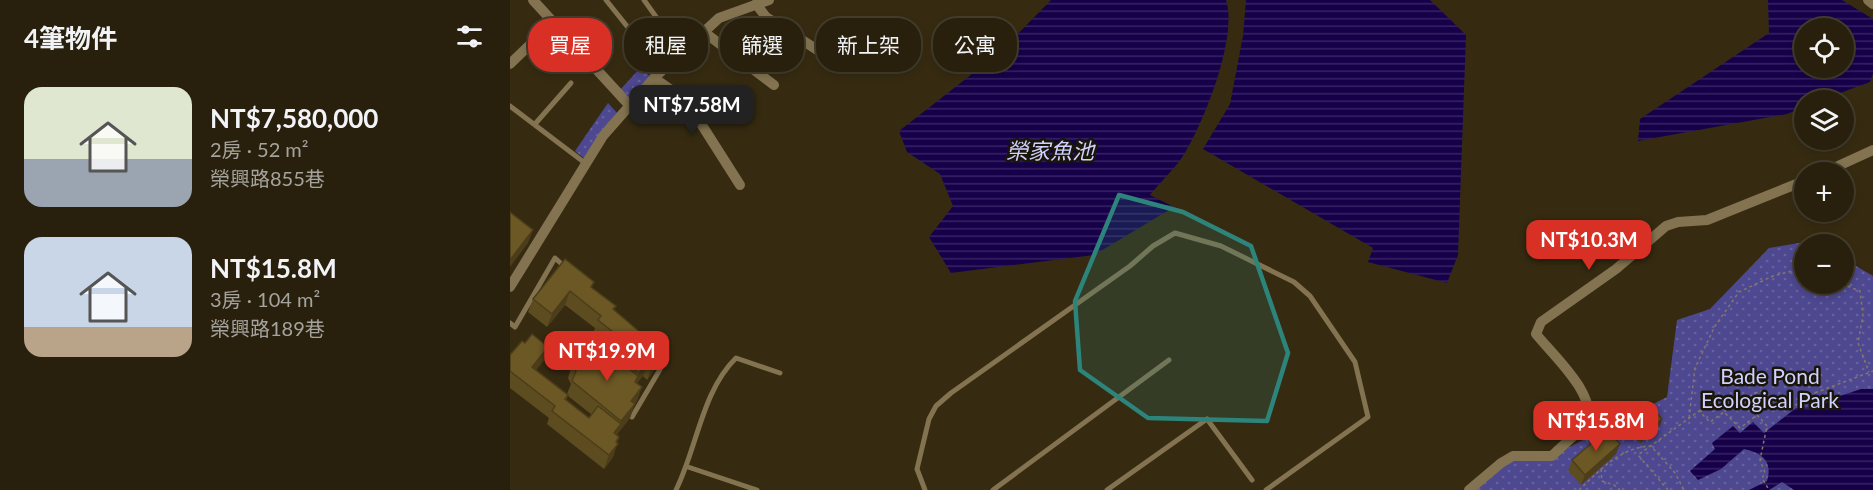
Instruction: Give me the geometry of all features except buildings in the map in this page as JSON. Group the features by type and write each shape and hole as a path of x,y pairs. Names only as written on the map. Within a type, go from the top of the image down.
{"street":[{"path":"533,0 630,106"},
{"path":"708,28 719,18 769,0"},
{"path":"1868,0 1873,4"},
{"path":"756,4 766,17 816,49"},
{"path":"708,35 774,85"},
{"path":"510,64 528,47"},
{"path":"510,287 603,136 658,74 686,100 740,185"},
{"path":"1847,162 1873,150"},
{"path":"1469,490 1513,456 1552,456 1586,422 1588,406 1583,390 1536,334 1540,322 1616,269 1666,226 1678,222 1707,220 1794,185"}],"lane":[{"path":"606,0 658,74"},
{"path":"644,0 657,18"},
{"path":"535,124 571,83"},
{"path":"510,106 586,164"},
{"path":"925,490 917,469 929,419 936,406 1175,233 1221,246 1294,282 1310,296 1355,362 1368,417 1266,490"},
{"path":"510,323 515,327 555,258 572,275"},
{"path":"632,417 662,366 646,350"},
{"path":"676,490 688,466 703,416 725,369 736,358 780,373"},
{"path":"993,490 1169,360"},
{"path":"1107,490 1207,420 1252,480"},
{"path":"688,466 757,490"}],"path":[{"path":"1689,418 1695,368 1715,326 1739,292 1773,276 1794,271"},
{"path":"1854,289 1860,291 1863,315 1857,343 1869,372"},
{"path":"1668,490 1638,455 1699,411 1709,406 1735,406 1754,392 1762,391 1783,408 1792,409 1804,397 1873,371"},
{"path":"1699,411 1710,422 1724,412 1740,428 1774,400"},
{"path":"1757,415 1767,426 1760,460 1765,472 1762,478 1769,490"},
{"path":"1579,490 1601,468 1635,446 1651,446 1675,473 1683,490"},
{"path":"1601,468 1602,481 1620,490"}],"highlighted area":[{"path":"1119,195 1183,212 1251,246 1288,353 1267,421 1148,418 1080,370 1075,301"}],"green space":[{"path":"636,72 646,72 650,77 630,101 620,90"},
{"path":"608,103 618,114 585,159 575,151"},
{"name":"Bade Pond Ecological Park","path":"1794,244 1794,294 1854,294 1854,265 1873,276 1873,490 1469,490 1501,463 1552,456 1667,397 1677,320 1710,309 1769,248"}],"water":[{"name":"榮家魚池","path":"1051,0 1226,0 1229,16 1224,55 1202,119 1182,157 1150,195 1174,207 1094,255 951,273 929,237 953,206 940,174 907,152 899,131 975,72 1017,72 1017,35"},
{"path":"1246,0 1430,0 1466,35 1458,255 1447,283 1368,262 1373,248 1203,149 1230,104 1243,36"},
{"path":"1768,0 1842,0 1873,19 1873,74 1870,82 1848,90 1794,90 1794,111 1787,114 1638,141 1640,119 1769,33"},
{"path":"1861,389 1873,389 1873,490 1794,490 1782,482 1769,490 1749,490 1767,481 1768,468 1761,456 1744,449 1721,469 1698,480 1690,471 1715,449 1712,443 1733,426 1740,433 1753,422 1764,433 1796,408 1820,407 1837,397"}]}
